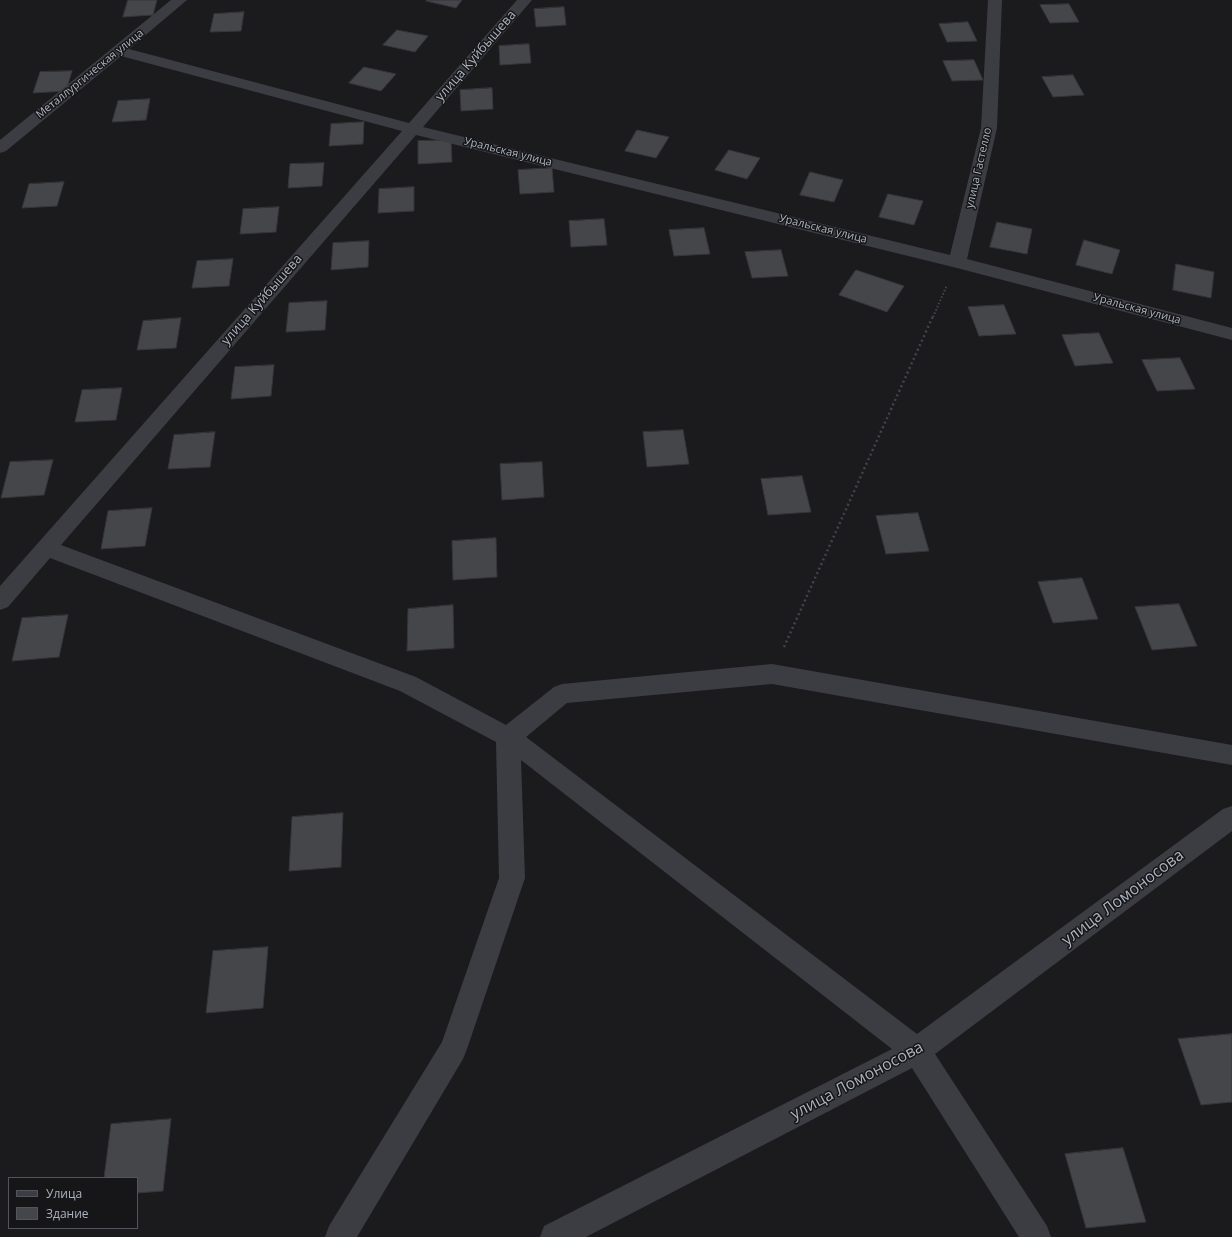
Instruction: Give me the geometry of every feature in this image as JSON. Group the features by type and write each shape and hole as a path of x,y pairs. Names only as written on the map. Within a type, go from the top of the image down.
{"street":[{"name":"Металлургическая улица","path":"0,148 180,0"},
{"name":"улица Куйбышева","path":"0,601 525,0"},
{"name":"улица Гастелло","path":"957,262 989,128 995,0"},
{"name":"Уральская улица","path":"118,51 412,128 957,262 1232,334"},
{"path":"46,548 408,684 508,737 651,845 917,1051 1036,1237"},
{"path":"508,737 562,694 772,674 1232,755"},
{"path":"340,1237 453,1049 512,878 508,737"},
{"name":"улица Ломоносова","path":"555,1237 917,1051 1232,817"}],"path":[{"path":"772,674 957,262"}],"building":[{"path":"128,0 157,0 153,15 123,17"},
{"path":"462,0 456,8 426,1"},
{"path":"1069,4 1079,22 1050,23 1040,5"},
{"path":"564,7 566,25 536,27 534,9"},
{"path":"244,12 241,31 210,32 214,14"},
{"path":"968,22 977,41 947,42 939,24"},
{"path":"397,30 428,36 415,52 383,45"},
{"path":"529,44 531,63 500,65 499,46"},
{"path":"974,60 983,80 952,81 943,61"},
{"path":"364,67 396,74 381,91 349,83"},
{"path":"72,71 66,91 33,93 40,72"},
{"path":"1073,75 1084,95 1053,97 1042,77"},
{"path":"492,88 493,109 461,111 460,90"},
{"path":"150,99 146,120 112,122 118,101"},
{"path":"364,122 363,144 329,146 331,124"},
{"path":"637,130 669,137 656,158 625,151"},
{"path":"451,140 452,162 418,164 418,141"},
{"path":"729,150 760,158 747,179 715,170"},
{"path":"324,163 322,186 288,188 290,164"},
{"path":"552,168 554,192 520,194 518,170"},
{"path":"810,172 843,180 834,202 800,195"},
{"path":"64,182 57,206 22,208 29,184"},
{"path":"414,187 414,211 378,213 379,189"},
{"path":"888,194 923,201 914,225 879,217"},
{"path":"279,207 276,232 240,234 243,209"},
{"path":"604,219 607,245 571,247 569,221"},
{"path":"997,222 1032,229 1027,254 990,247"},
{"path":"704,228 710,254 674,256 669,230"},
{"path":"1084,240 1120,250 1112,274 1076,265"},
{"path":"369,241 368,267 331,270 333,243"},
{"path":"781,250 788,276 752,278 745,252"},
{"path":"233,259 229,286 192,288 197,261"},
{"path":"1176,264 1214,272 1211,298 1173,290"},
{"path":"856,270 904,286 887,312 839,295"},
{"path":"327,301 325,330 286,332 289,303"},
{"path":"1004,305 1016,334 979,336 968,307"},
{"path":"181,318 176,348 137,350 143,321"},
{"path":"1099,333 1113,363 1075,366 1062,335"},
{"path":"1180,358 1195,389 1157,391 1142,360"},
{"path":"274,365 271,396 231,399 235,367"},
{"path":"122,388 116,420 75,422 82,390"},
{"path":"683,430 689,464 647,467 643,432"},
{"path":"215,432 210,467 168,469 174,435"},
{"path":"53,460 44,495 1,498 10,462"},
{"path":"542,462 544,497 502,500 500,464"},
{"path":"802,476 811,512 768,515 761,479"},
{"path":"152,508 145,546 101,549 108,511"},
{"path":"918,513 929,551 886,554 876,516"},
{"path":"496,538 497,577 453,580 452,541"},
{"path":"1082,578 1098,619 1053,623 1038,582"},
{"path":"1179,604 1197,646 1152,650 1135,607"},
{"path":"453,605 454,648 407,651 408,609"},
{"path":"68,615 59,657 12,661 22,618"},
{"path":"343,813 341,867 289,871 292,817"},
{"path":"268,947 263,1008 206,1013 213,951"},
{"path":"1232,1034 1232,1102 1201,1105 1178,1039"},
{"path":"171,1119 163,1191 138,1193 138,1177 104,1177 111,1124"},
{"path":"1123,1148 1146,1222 1086,1228 1065,1154"}]}
